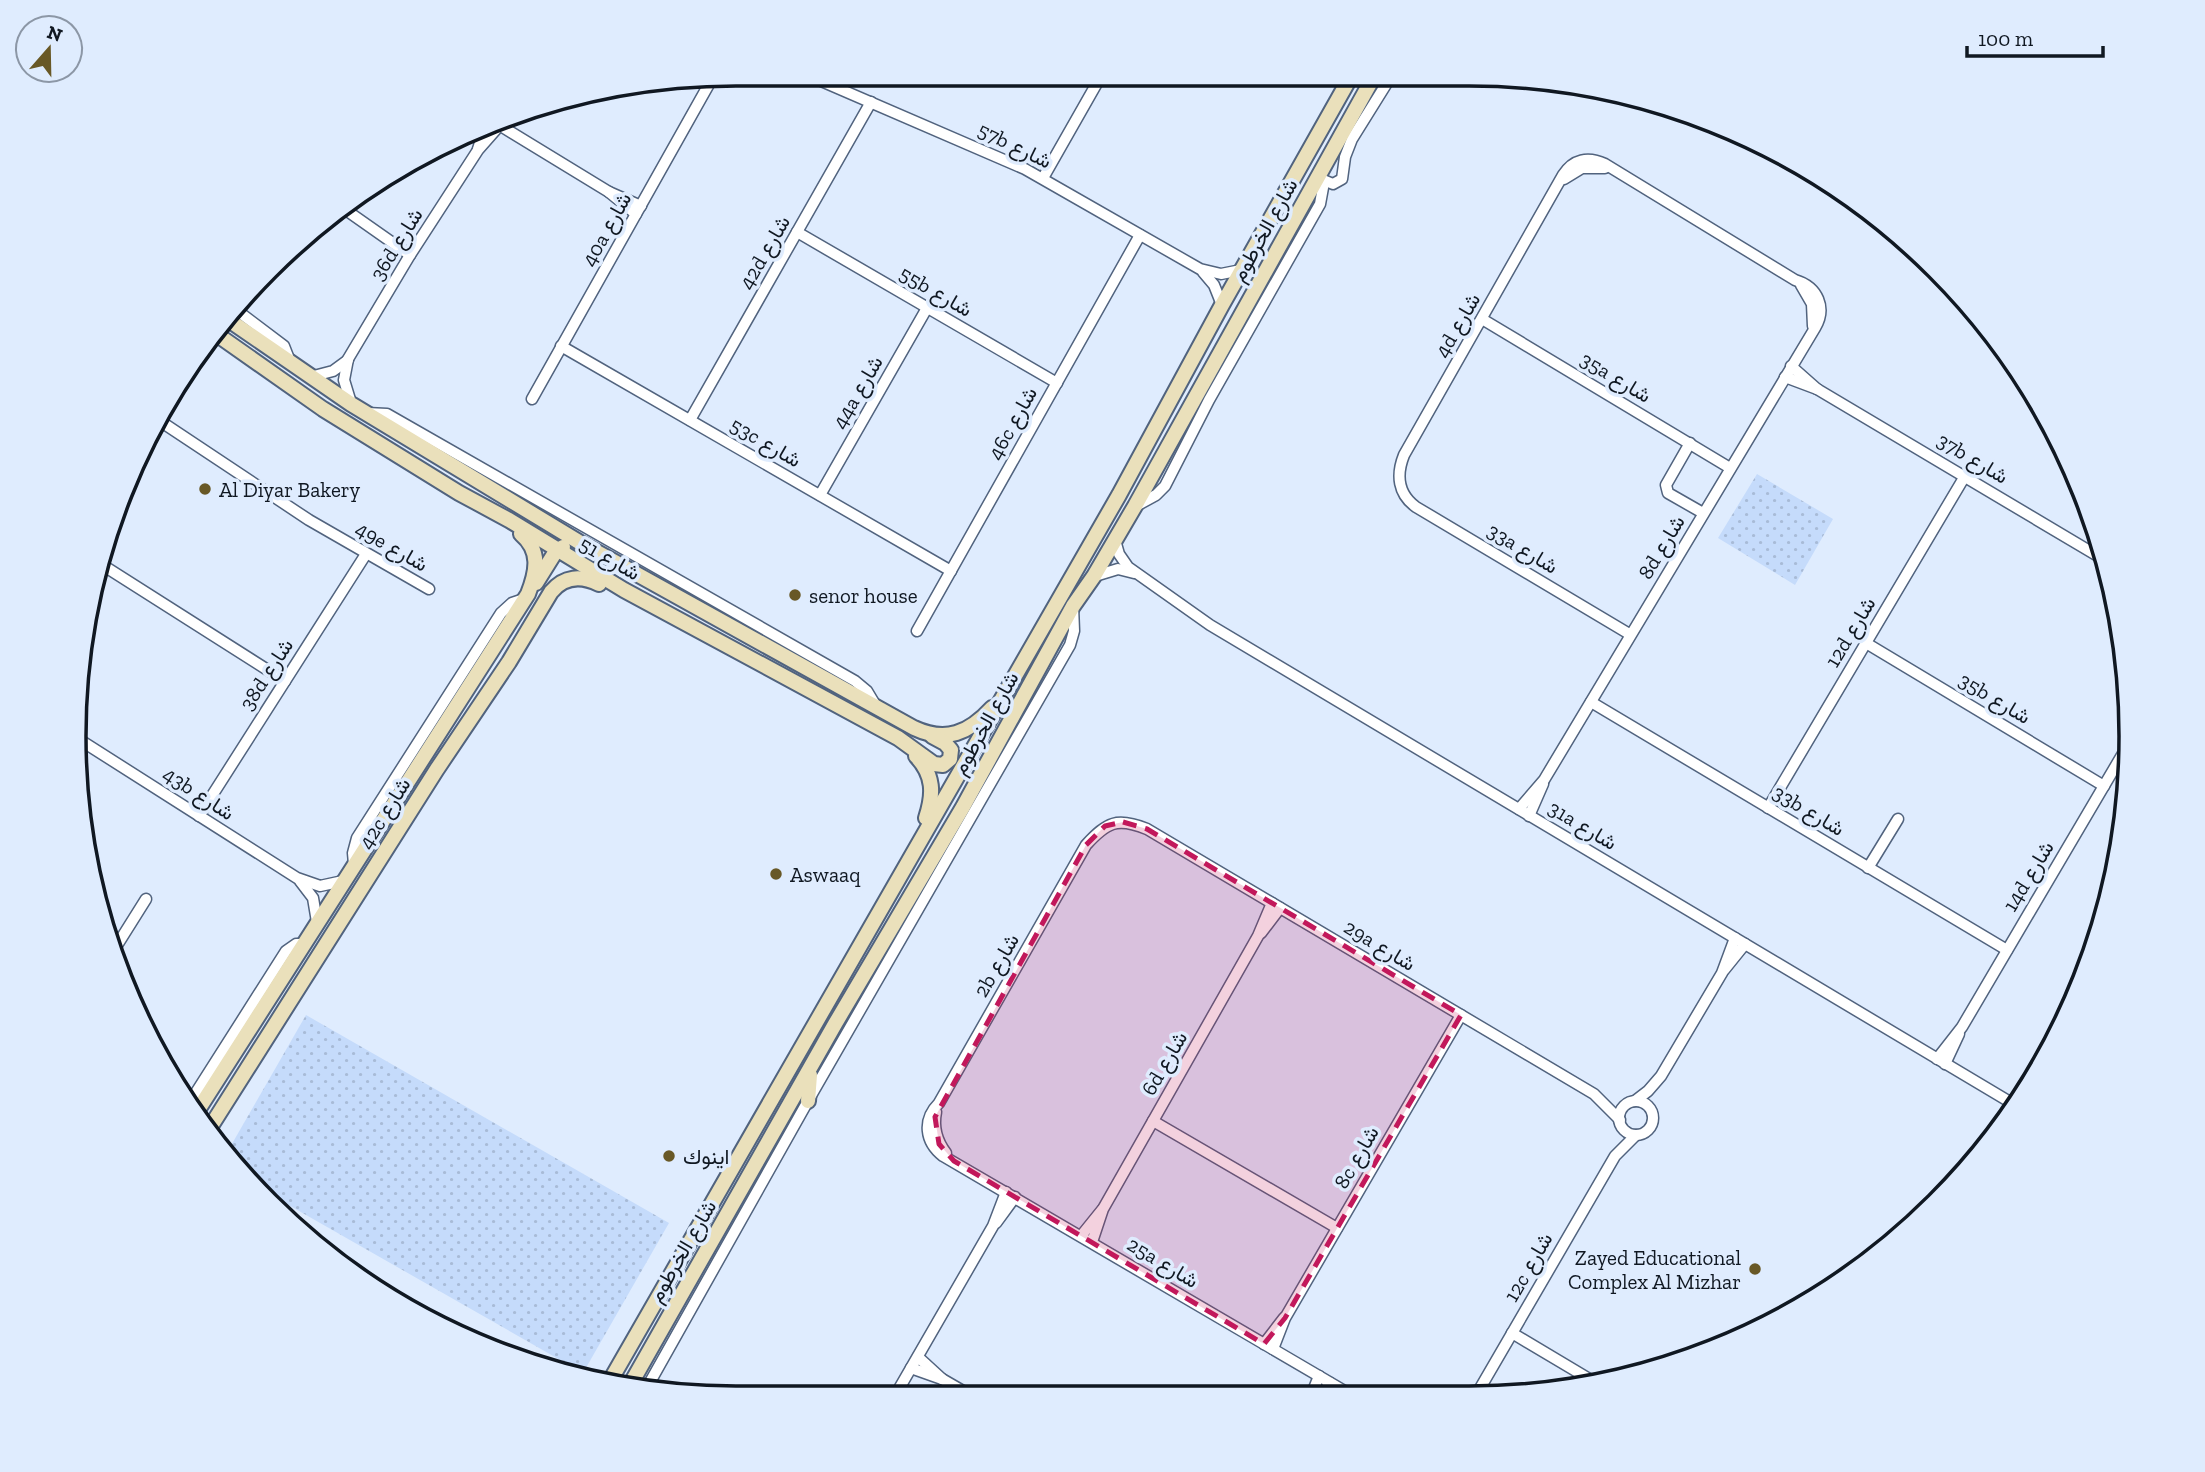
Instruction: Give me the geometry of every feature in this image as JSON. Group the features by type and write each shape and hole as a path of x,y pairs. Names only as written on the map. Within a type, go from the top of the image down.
{"street":[{"name":"57b شارع","path":"833,86 1007,160 1200,269 1221,274 1241,270"},
{"path":"1043,178 1095,86"},
{"name":"شارع الخرطوم","path":"614,1375 918,843 1006,695 1345,86"},
{"name":"شارع الخرطوم","path":"634,1378 835,1024 963,807 1073,606 1135,506 1321,179 1369,86"},
{"path":"1135,506 1156,495 1165,486 1209,400 1320,204 1334,192 1340,181 1352,139 1385,86"},
{"name":"40a شارع","path":"532,399 708,87"},
{"name":"42d شارع","path":"690,420 871,102"},
{"path":"505,128 638,210"},
{"name":"36d شارع","path":"348,359 410,254 491,134"},
{"name":"36d شارع","path":"478,150 482,137"},
{"name":"4d شارع","path":"1401,490 1399,476 1404,456 1565,171 1581,164 1612,170 1810,287 1816,302"},
{"path":"1320,204 1321,179 1333,184 1340,181"},
{"path":"350,213 410,254"},
{"name":"55b شارع","path":"797,232 1057,383"},
{"name":"46c شارع","path":"917,631 1140,235"},
{"name":"57b شارع","path":"1200,269 1214,285 1222,305"},
{"name":"8d شارع","path":"1529,816 1544,780 1811,333 1816,302"},
{"name":"44a شارع","path":"820,495 927,307"},
{"path":"241,314 284,346 292,364"},
{"name":"35a شارع","path":"1482,319 1730,468"},
{"name":"شارع 51","path":"234,323 351,404 579,542 877,709 931,735"},
{"name":"شارع 51","path":"222,338 356,430 509,520 556,551 898,738 925,766 932,783 933,798 918,843"},
{"name":"53c شارع","path":"561,346 951,571"},
{"path":"310,377 333,371 348,359"},
{"path":"348,359 344,380 351,404"},
{"name":"37b شارع","path":"1791,366 1817,389"},
{"name":"37b شارع","path":"1785,377 1817,389 2093,553"},
{"path":"367,413 387,414 855,681 867,691 877,709"},
{"name":"49e شارع","path":"166,425 254,485 429,589"},
{"path":"1690,443 1666,485 1668,493 1703,513"},
{"name":"12d شارع","path":"1768,808 1965,476"},
{"name":"33a شارع","path":"1401,490 1416,507 1630,635"},
{"name":"42c شارع","path":"201,1105 526,596 536,568 534,551 530,543 512,528 509,520"},
{"name":"31a شارع","path":"1115,540 1123,561 1134,573 1210,625 2007,1101"},
{"path":"354,864 353,853 357,838 501,613 526,596 556,551 565,546 573,547 652,592 661,595 674,594"},
{"name":"38d شارع","path":"199,816 366,554"},
{"path":"1038,668 1053,626 1085,576 1085,569 1079,564"},
{"path":"108,568 285,681"},
{"path":"1094,576 1109,570 1134,573"},
{"name":"42c شارع","path":"213,1123 437,769 509,662 551,592 561,583 580,578 609,589 624,590"},
{"path":"651,1381 1070,645 1074,631 1073,606"},
{"path":"504,629 514,630 517,636 509,662"},
{"name":"35b شارع","path":"1866,643 2104,786"},
{"path":"931,735 959,733 969,728 1006,695"},
{"name":"33b شارع","path":"1591,702 2007,950"},
{"path":"898,738 934,764 943,765 950,759 951,750 931,735"},
{"name":"43b شارع","path":"86,744 297,878 320,886 343,881"},
{"name":"14d شارع","path":"1941,1061 2118,761"},
{"name":"8d شارع","path":"1519,810 1544,780"},
{"name":"29a شارع","path":"1111,820 1128,817 1138,821 1147,829 1594,1094 1620,1122"},
{"path":"1868,867 1898,819"},
{"name":"2b شارع","path":"931,1129 930,1115 1093,830 1101,822 1111,820"},
{"name":"43b شارع","path":"297,878 313,898 317,922"},
{"path":"119,942 146,898"},
{"name":"6d شارع","path":"1081,1236 1103,1209 1258,936 1271,923 1276,905"},
{"path":"1661,1076 1651,1110 1653,1121 1650,1128 1645,1133 1636,1135 1627,1132 1620,1122 1621,1110 1648,1091 1661,1076 1721,973 1735,938"},
{"path":"194,1096 286,951 296,944 303,944"},
{"path":"1721,973 1745,944"},
{"path":"820,1014 835,1024"},
{"name":"8c شارع","path":"1268,1346 1273,1330 1285,1318 1461,1015"},
{"path":"808,1101 811,1067"},
{"name":"29a شارع","path":"1594,1094 1632,1102"},
{"path":"1632,1102 1645,1103 1651,1110"},
{"path":"1153,1121 1337,1228"},
{"name":"12c شارع","path":"1615,1156 1620,1122"},
{"name":"25a شارع","path":"931,1129 929,1140 943,1157 1335,1386"},
{"name":"12c شارع","path":"1482,1386 1615,1156 1636,1135"},
{"path":"901,1386 1011,1195"},
{"name":"6d شارع","path":"1091,1242 1103,1209"},
{"path":"1512,1333 1585,1376"},
{"path":"918,1357 942,1379"},
{"path":"911,1368 954,1386"},
{"path":"1315,1386 1319,1376"}],"highlighted area":[{"path":"1123,822 1147,829 1461,1015 1285,1318 1264,1344 954,1161 939,1144 935,1117 1086,845 1105,826"}],"shaded area":[{"path":"1757,474 1833,519 1795,585 1718,538"},
{"path":"306,1015 669,1223 586,1368 566,1364 281,1201 231,1145"}],"place":[{"name":"Al Diyar Bakery","path":"205,489"},
{"name":"senor house","path":"795,595"},
{"name":"Aswaaq","path":"776,874"},
{"name":"اينوك","path":"669,1156"},
{"name":"Zayed Educational Complex Al Mizhar","path":"1755,1269"}]}
